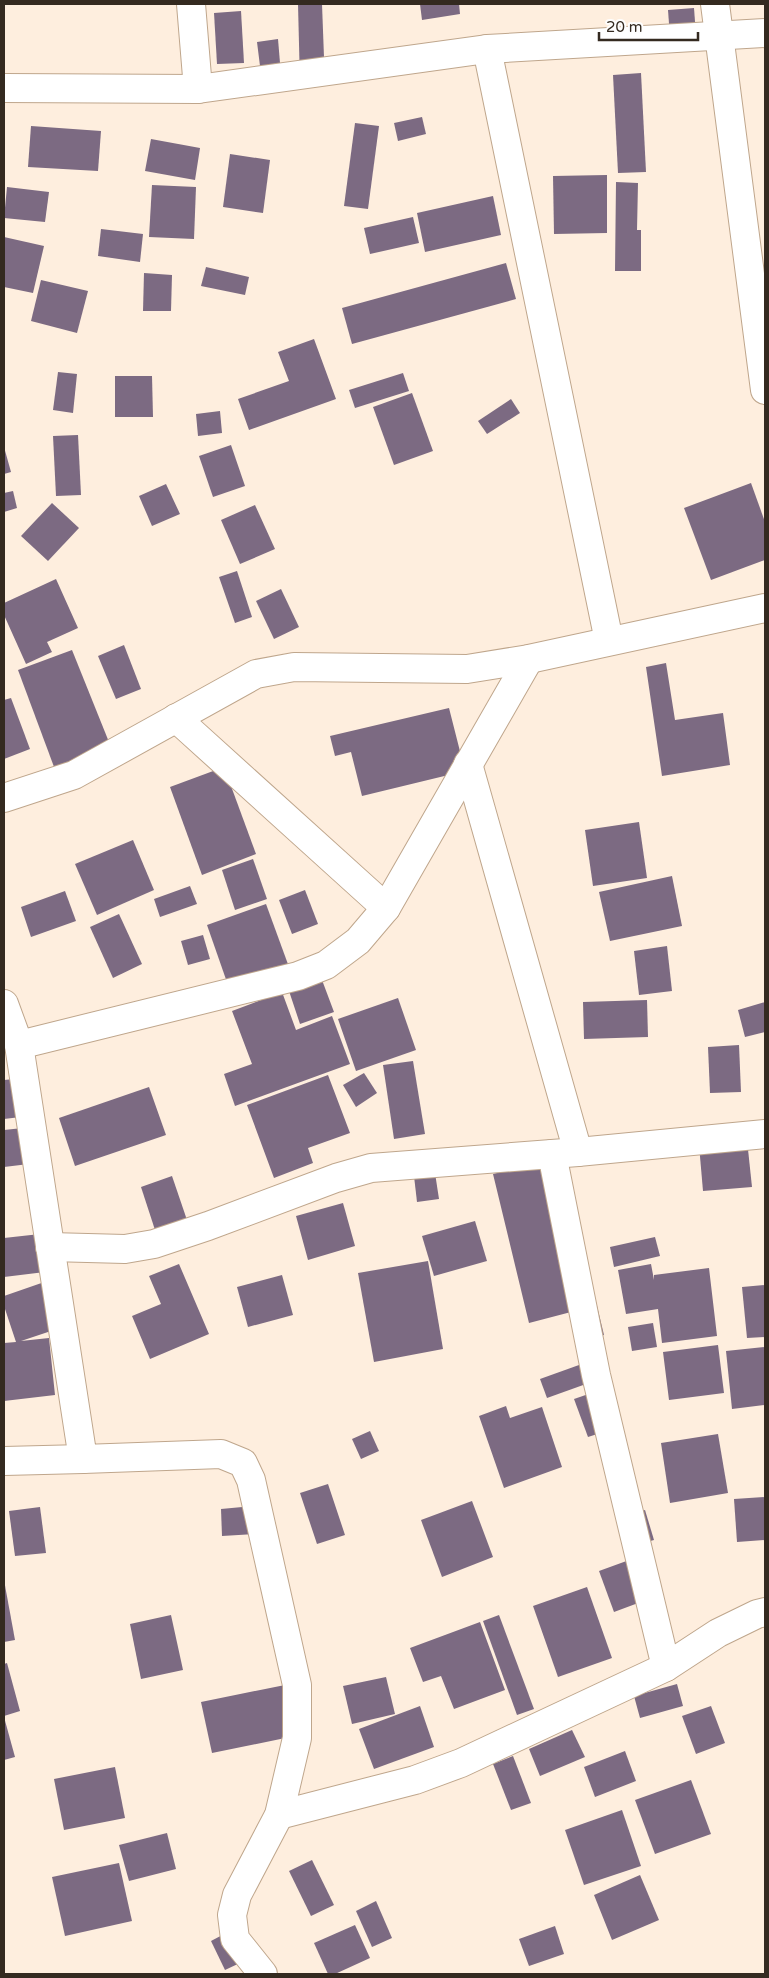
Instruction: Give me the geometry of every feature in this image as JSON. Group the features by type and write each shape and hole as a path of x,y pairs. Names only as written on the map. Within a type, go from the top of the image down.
{"street":[{"path":"191,4 198,89"},
{"path":"715,4 765,390"},
{"path":"4,88 198,89 487,49 765,33"},
{"path":"487,49 609,641"},
{"path":"4,798 74,774 256,674 294,667 467,669 529,659 765,608"},
{"path":"19,1045 298,976 326,965 358,941 386,908 529,659"},
{"path":"176,718 386,908"},
{"path":"468,764 565,1153 596,1375 666,1667"},
{"path":"4,1004 19,1045 83,1459"},
{"path":"50,1247 124,1249 154,1244 336,1178 370,1168 565,1153 765,1134"},
{"path":"4,1461 221,1454 243,1463 251,1480 297,1685 297,1738 279,1815 237,1895 232,1915 235,1939 264,1974"},
{"path":"279,1815 415,1780 461,1762 666,1667 718,1633 765,1612"}],"building":[{"path":"298,4 322,4 325,84 300,84"},
{"path":"420,4 459,4 460,14 422,20"},
{"path":"694,8 696,35 670,37 668,10"},
{"path":"241,11 244,63 217,64 214,13"},
{"path":"278,39 280,63 260,66 257,42"},
{"path":"641,73 646,172 618,173 613,75"},
{"path":"422,117 426,134 398,141 394,123"},
{"path":"355,123 379,126 368,209 344,206"},
{"path":"31,126 101,131 98,171 28,167"},
{"path":"151,139 200,148 195,180 145,171"},
{"path":"230,154 270,160 263,213 223,207"},
{"path":"607,175 607,233 554,234 553,176"},
{"path":"616,182 638,183 637,230 641,230 641,271 615,271"},
{"path":"152,185 196,187 194,239 149,237"},
{"path":"7,187 49,192 45,222 4,218"},
{"path":"493,196 501,235 425,252 417,213"},
{"path":"413,217 419,243 370,254 364,228"},
{"path":"101,229 143,234 140,262 98,256"},
{"path":"4,237 44,246 33,293 4,287"},
{"path":"506,263 516,299 352,344 342,308"},
{"path":"206,267 249,277 245,295 201,286"},
{"path":"144,273 172,275 171,311 143,311"},
{"path":"41,280 88,291 77,333 31,321"},
{"path":"314,339 336,399 249,430 238,399 289,381 278,352"},
{"path":"58,372 77,374 73,413 53,410"},
{"path":"403,373 409,391 355,408 349,390"},
{"path":"115,376 152,376 153,417 115,417"},
{"path":"412,393 433,451 394,465 373,407"},
{"path":"511,399 520,413 487,434 478,421"},
{"path":"220,411 222,433 198,436 196,414"},
{"path":"78,435 81,495 56,496 53,436"},
{"path":"231,445 245,486 213,497 199,456"},
{"path":"4,447 11,472 4,474"},
{"path":"751,483 765,522 765,560 711,580 684,508"},
{"path":"166,484 180,514 152,526 139,496"},
{"path":"13,491 17,508 4,512 4,493"},
{"path":"52,503 79,528 48,561 21,536"},
{"path":"255,505 275,549 240,564 221,520"},
{"path":"237,571 252,617 235,623 219,577"},
{"path":"56,579 78,628 47,642 52,652 26,664 4,615 4,603"},
{"path":"281,589 299,627 274,639 256,601"},
{"path":"124,645 141,689 116,699 98,656"},
{"path":"72,650 117,762 60,783 18,670"},
{"path":"666,663 675,720 723,713 730,765 662,776 646,667"},
{"path":"11,698 30,749 4,759 4,700"},
{"path":"449,708 465,771 362,796 351,752 335,756 330,736"},
{"path":"224,767 256,854 202,875 170,787"},
{"path":"639,822 647,878 593,886 585,830"},
{"path":"133,840 154,890 97,915 75,864"},
{"path":"253,859 267,899 235,910 222,870"},
{"path":"672,876 682,926 610,941 599,892"},
{"path":"190,886 197,904 160,917 154,899"},
{"path":"305,890 318,924 292,934 279,900"},
{"path":"65,891 76,921 31,937 21,907"},
{"path":"266,904 289,967 229,988 207,925"},
{"path":"119,914 142,964 113,978 90,927"},
{"path":"203,935 210,959 188,965 181,941"},
{"path":"667,946 672,991 639,995 634,951"},
{"path":"322,980 334,1012 300,1024 289,991"},
{"path":"282,992 296,1030 332,1016 350,1064 235,1106 224,1074 252,1064 232,1011"},
{"path":"398,998 416,1050 356,1071 338,1019"},
{"path":"647,1000 648,1037 584,1039 583,1002"},
{"path":"765,1002 765,1032 745,1037 738,1010"},
{"path":"739,1045 741,1092 710,1093 708,1047"},
{"path":"413,1061 425,1134 394,1139 383,1065"},
{"path":"364,1073 377,1093 356,1107 343,1085"},
{"path":"328,1075 350,1133 308,1148 313,1163 274,1178 247,1105"},
{"path":"24,1078 29,1116 4,1119 4,1080"},
{"path":"149,1087 166,1135 75,1166 59,1118"},
{"path":"32,1127 37,1163 4,1167 4,1130"},
{"path":"747,1140 752,1187 703,1191 699,1145"},
{"path":"561,1157 604,1335 578,1341 571,1312 529,1323 493,1174"},
{"path":"435,1173 439,1199 417,1202 414,1176"},
{"path":"172,1176 188,1223 156,1233 141,1187"},
{"path":"343,1203 355,1246 308,1260 296,1216"},
{"path":"475,1221 487,1261 434,1276 422,1236"},
{"path":"49,1233 53,1271 4,1277 4,1238"},
{"path":"655,1237 660,1256 614,1267 610,1247"},
{"path":"428,1261 443,1349 374,1362 358,1273"},
{"path":"179,1264 209,1334 150,1359 132,1316 161,1304 149,1276"},
{"path":"651,1264 654,1280 654,1275 709,1268 717,1336 662,1343 658,1309 626,1314 618,1270"},
{"path":"282,1275 293,1315 248,1327 237,1287"},
{"path":"53,1279 69,1325 21,1341 49,1338 55,1395 4,1401 4,1343 16,1342 4,1306 4,1296"},
{"path":"765,1285 765,1337 747,1338 742,1287"},
{"path":"653,1323 657,1347 632,1351 628,1327"},
{"path":"718,1345 724,1393 669,1400 663,1352"},
{"path":"765,1347 765,1405 732,1409 726,1351"},
{"path":"579,1365 586,1384 547,1398 540,1379"},
{"path":"606,1388 619,1427 588,1437 574,1399"},
{"path":"506,1406 510,1418 542,1407 562,1467 504,1488 479,1416"},
{"path":"370,1431 379,1451 361,1459 352,1439"},
{"path":"718,1434 728,1493 670,1503 661,1443"},
{"path":"328,1484 345,1535 317,1544 300,1493"},
{"path":"765,1497 765,1540 737,1542 734,1499"},
{"path":"472,1501 493,1557 442,1577 421,1520"},
{"path":"253,1506 255,1534 222,1536 221,1509"},
{"path":"40,1507 46,1553 15,1556 9,1511"},
{"path":"645,1510 654,1540 632,1546 623,1516"},
{"path":"643,1555 657,1596 614,1612 599,1571"},
{"path":"4,1580 15,1640 4,1642"},
{"path":"587,1587 612,1658 558,1677 533,1606"},
{"path":"171,1615 183,1670 141,1679 130,1624"},
{"path":"499,1615 534,1709 517,1715 483,1621"},
{"path":"480,1622 505,1690 454,1709 441,1676 423,1682 410,1648"},
{"path":"7,1663 20,1711 4,1716 4,1664"},
{"path":"386,1677 395,1714 352,1724 343,1686"},
{"path":"677,1684 683,1706 640,1718 634,1696"},
{"path":"285,1685 295,1736 212,1753 201,1702"},
{"path":"420,1706 434,1747 374,1769 359,1729"},
{"path":"711,1706 725,1743 696,1754 682,1716"},
{"path":"4,1717 15,1757 4,1760"},
{"path":"572,1730 585,1757 540,1776 529,1749"},
{"path":"625,1751 636,1781 595,1797 584,1767"},
{"path":"513,1756 531,1803 511,1810 493,1764"},
{"path":"115,1767 125,1818 64,1830 54,1779"},
{"path":"691,1780 711,1834 655,1854 635,1800"},
{"path":"622,1810 641,1866 584,1885 565,1830"},
{"path":"167,1833 176,1869 129,1881 119,1845"},
{"path":"312,1860 334,1905 311,1916 289,1871"},
{"path":"119,1863 132,1921 65,1936 52,1877"},
{"path":"640,1875 659,1920 612,1940 594,1895"},
{"path":"376,1901 392,1938 372,1947 356,1911"},
{"path":"355,1925 370,1958 335,1974 328,1974 314,1943"},
{"path":"555,1926 564,1954 529,1966 519,1939"},
{"path":"228,1932 242,1962 225,1970 211,1941"}]}
